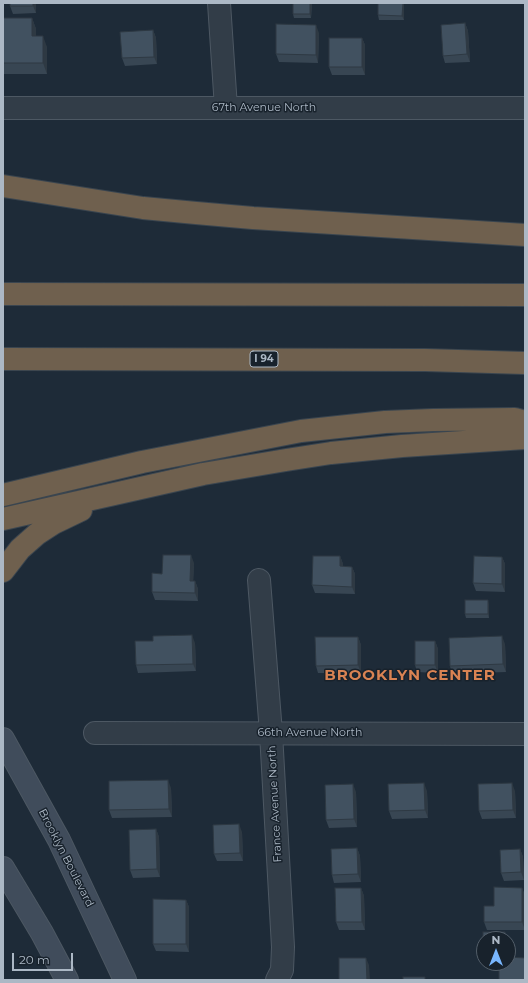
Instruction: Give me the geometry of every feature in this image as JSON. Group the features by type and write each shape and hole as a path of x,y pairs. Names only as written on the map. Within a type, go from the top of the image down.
{"highway":[{"path":"3,186 143,208 203,214 525,234"},
{"path":"3,294 525,295"},
{"name":"I 94","path":"3,359 425,360 525,363"},
{"path":"3,495 142,462 301,431 385,422 433,420 515,419 525,422"},
{"path":"3,519 203,474 331,453 402,446 525,438"},
{"path":"3,571 20,549 37,534 54,523 111,495"}],"main road":[{"name":"Brooklyn Boulevard","path":"3,739 59,840 125,980"},
{"path":"3,868 42,933 67,980"}],"street":[{"path":"219,3 226,108"},
{"name":"67th Avenue North","path":"3,108 525,108"},
{"name":"France Avenue North","path":"259,580 271,733 283,947 282,970 277,980"},
{"name":"66th Avenue North","path":"95,733 525,734"}],"building":[{"path":"10,3 33,3 33,6 10,6"},
{"path":"293,3 310,3 310,14 293,14"},
{"path":"378,3 403,3 402,16 378,15"},
{"path":"3,18 32,18 32,36 43,36 43,63 3,63"},
{"path":"465,23 467,54 443,56 441,25"},
{"path":"276,24 316,25 316,55 276,54"},
{"path":"153,30 154,57 122,58 120,32"},
{"path":"329,38 362,38 362,67 329,67"},
{"path":"163,555 191,555 190,581 195,581 195,593 152,592 152,573 162,574"},
{"path":"313,556 340,556 340,566 352,567 352,587 312,585"},
{"path":"474,556 502,557 502,584 473,583"},
{"path":"465,600 488,600 488,614 465,614"},
{"path":"192,635 193,664 136,665 135,641 153,641 153,636"},
{"path":"502,636 503,664 450,666 449,638"},
{"path":"315,637 358,637 358,665 316,666"},
{"path":"415,641 435,641 435,665 415,665"},
{"path":"168,780 169,809 109,810 109,781"},
{"path":"424,783 425,810 389,811 388,784"},
{"path":"512,783 513,810 479,811 478,784"},
{"path":"353,784 354,819 326,820 325,785"},
{"path":"239,824 240,853 214,854 213,825"},
{"path":"156,829 157,869 130,870 129,830"},
{"path":"357,848 358,874 332,875 331,849"},
{"path":"520,849 521,872 501,873 500,850"},
{"path":"494,887 522,888 522,922 484,922 484,906 494,906"},
{"path":"335,888 361,888 362,922 336,922"},
{"path":"153,899 186,900 186,944 153,944"},
{"path":"516,957 525,958 525,980 499,980 499,971 516,971"},
{"path":"339,958 366,958 367,980 339,980"},
{"path":"403,977 425,977 425,980 403,980"}],"district":[{"name":"BROOKLYN CENTER","path":"410,676"}]}
